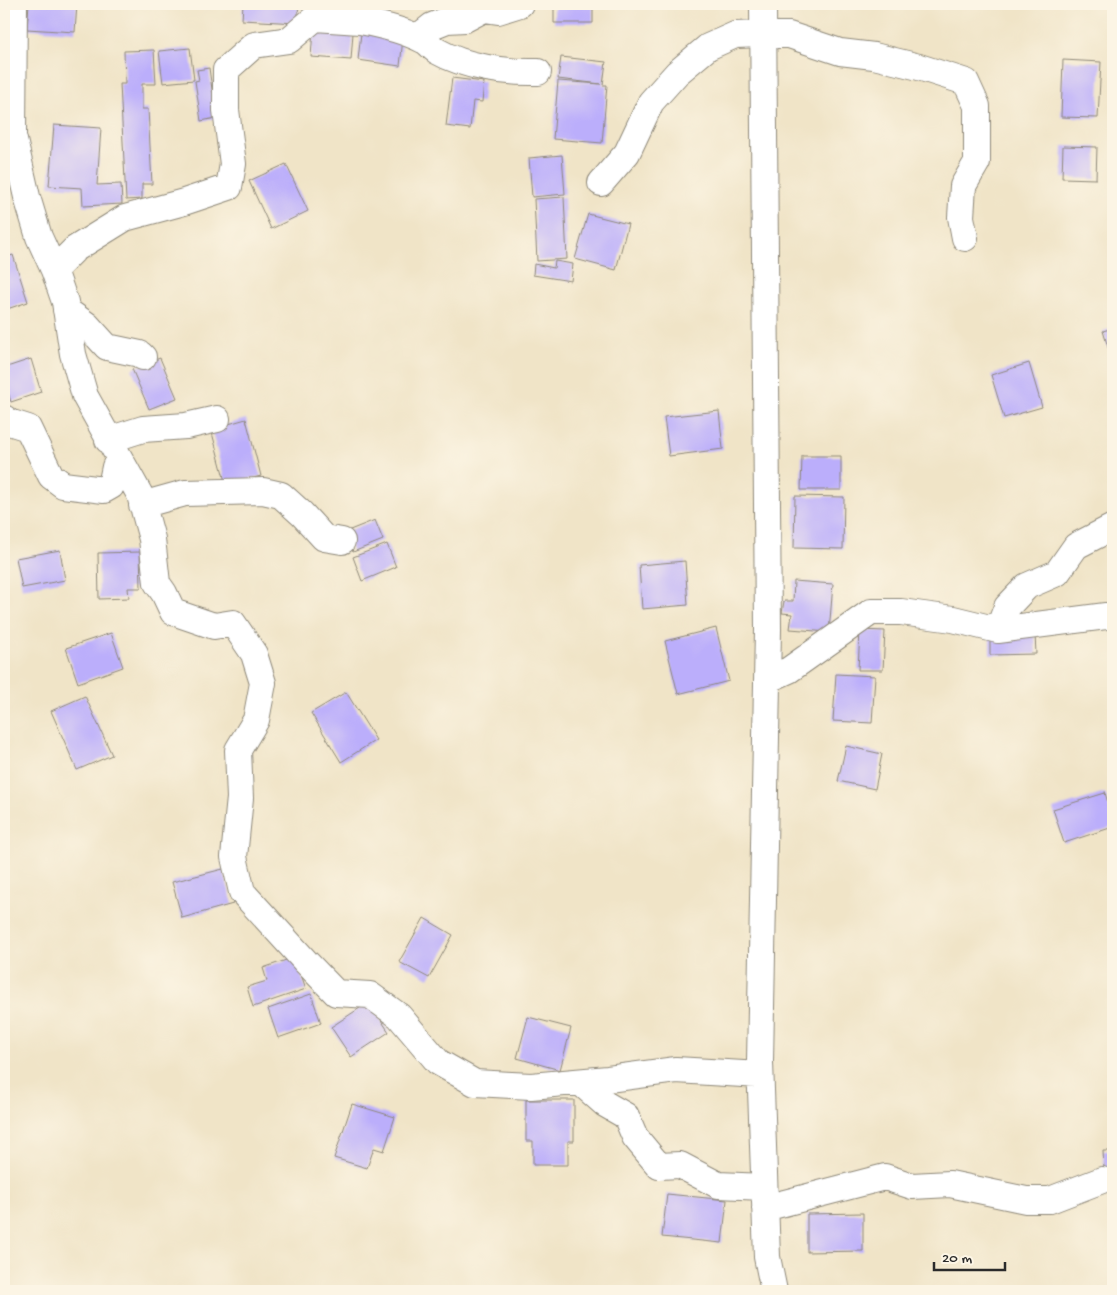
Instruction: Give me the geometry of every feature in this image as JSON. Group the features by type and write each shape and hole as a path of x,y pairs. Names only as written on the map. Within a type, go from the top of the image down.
{"street":[{"path":"14,4 13,136 27,197 39,237 54,270 66,310 73,354 85,396 140,495 152,540 157,583 173,612 214,626 233,623 254,654 263,683 256,720 238,750 240,798 234,857 242,892 336,993 370,995 399,1016 438,1062 475,1083 531,1086 676,1070 760,1075"},
{"path":"418,38 432,26 447,20 465,19 484,9 498,11 520,4"},
{"path":"762,4 767,680 760,1075 766,1257 774,1291"},
{"path":"54,270 75,249 125,218 184,202 229,187 233,164 226,110 226,70 254,45 289,40 317,11 361,12 383,26 425,41 437,51 464,62 510,72 538,72"},
{"path":"601,183 627,153 651,102 677,73 708,47 735,35 789,35 840,52 874,56 966,82 978,106 977,162 963,186 960,217 965,238"},
{"path":"66,310 87,325 107,347 140,354 143,357"},
{"path":"4,418 9,422 28,428 52,476 63,485 104,490 111,486 115,467 113,449"},
{"path":"113,449 143,429 186,426 216,419"},
{"path":"142,505 185,494 263,491 281,495 324,538 342,542"},
{"path":"998,630 1007,607 1027,586 1057,573 1076,546 1113,527"},
{"path":"767,680 789,670 871,612 901,612 998,630 1106,616"},
{"path":"580,1082 605,1104 626,1116 635,1137 659,1166 680,1165 718,1185 764,1197 885,1177 912,1186 950,1184 1026,1200 1050,1200 1102,1180"}],"path":[{"path":"1105,793 1113,790"}],"building":[{"path":"29,4 77,4 75,32 27,29"},
{"path":"243,4 299,4 297,23 242,20"},
{"path":"554,4 593,4 593,23 554,23"},
{"path":"313,30 353,33 351,60 311,57"},
{"path":"361,33 403,38 400,66 358,60"},
{"path":"190,48 194,80 163,83 159,51"},
{"path":"154,50 156,84 142,84 142,109 148,109 152,184 142,184 142,199 126,200 120,84 125,84 124,51"},
{"path":"561,57 606,62 603,85 607,85 602,143 553,139 558,81 601,84 558,79"},
{"path":"1063,60 1101,62 1098,118 1061,117"},
{"path":"209,68 216,118 201,121 195,81 199,80 197,70"},
{"path":"452,78 484,82 482,102 473,101 470,129 446,126"},
{"path":"54,125 101,128 97,185 121,184 122,204 83,206 82,188 49,186"},
{"path":"1063,146 1097,147 1096,179 1062,178"},
{"path":"562,155 565,194 532,197 529,158"},
{"path":"286,164 308,211 271,229 249,181"},
{"path":"564,197 567,259 537,261 534,199"},
{"path":"588,214 628,224 616,270 575,259"},
{"path":"13,255 28,302 4,310 4,258"},
{"path":"555,261 573,264 571,281 533,275 534,264 554,268"},
{"path":"1113,328 1113,363 1103,331"},
{"path":"160,358 177,398 149,409 132,369"},
{"path":"31,359 41,392 11,402 4,380 4,368"},
{"path":"1029,363 1042,407 1004,418 991,375"},
{"path":"719,411 723,449 669,456 664,417"},
{"path":"246,419 261,476 226,485 211,429"},
{"path":"802,456 841,456 841,490 801,490"},
{"path":"795,496 844,497 843,549 794,548"},
{"path":"375,520 383,540 353,552 345,532"},
{"path":"387,544 396,567 362,581 353,557"},
{"path":"60,550 65,580 22,588 16,558"},
{"path":"140,552 141,588 128,588 129,598 99,599 98,553"},
{"path":"685,561 688,605 642,609 639,565"},
{"path":"794,581 833,584 829,632 790,629 792,614 782,613 784,601 793,601"},
{"path":"716,628 729,681 678,694 665,641"},
{"path":"860,630 885,631 883,670 858,670"},
{"path":"111,633 123,667 78,683 66,648"},
{"path":"1035,634 1036,654 990,655 990,636"},
{"path":"836,674 875,676 872,723 833,721"},
{"path":"346,692 376,740 341,762 311,713"},
{"path":"85,696 112,755 77,770 51,711"},
{"path":"846,746 882,754 875,789 838,781"},
{"path":"1105,793 1113,819 1113,827 1064,843 1053,809"},
{"path":"223,869 233,904 182,918 172,882"},
{"path":"424,918 453,935 429,978 399,962"},
{"path":"295,957 306,989 253,1007 247,987 267,981 263,968"},
{"path":"311,994 321,1023 278,1038 268,1009"},
{"path":"369,1002 389,1032 351,1057 331,1027"},
{"path":"528,1017 571,1028 560,1070 517,1058"},
{"path":"526,1100 574,1100 574,1141 568,1141 568,1165 533,1165 533,1141 526,1141"},
{"path":"352,1104 395,1117 384,1151 374,1148 367,1168 334,1158"},
{"path":"1103,1151 1113,1151 1113,1188 1105,1188"},
{"path":"667,1194 727,1200 722,1243 662,1237"},
{"path":"863,1213 863,1251 807,1252 807,1214"}]}
